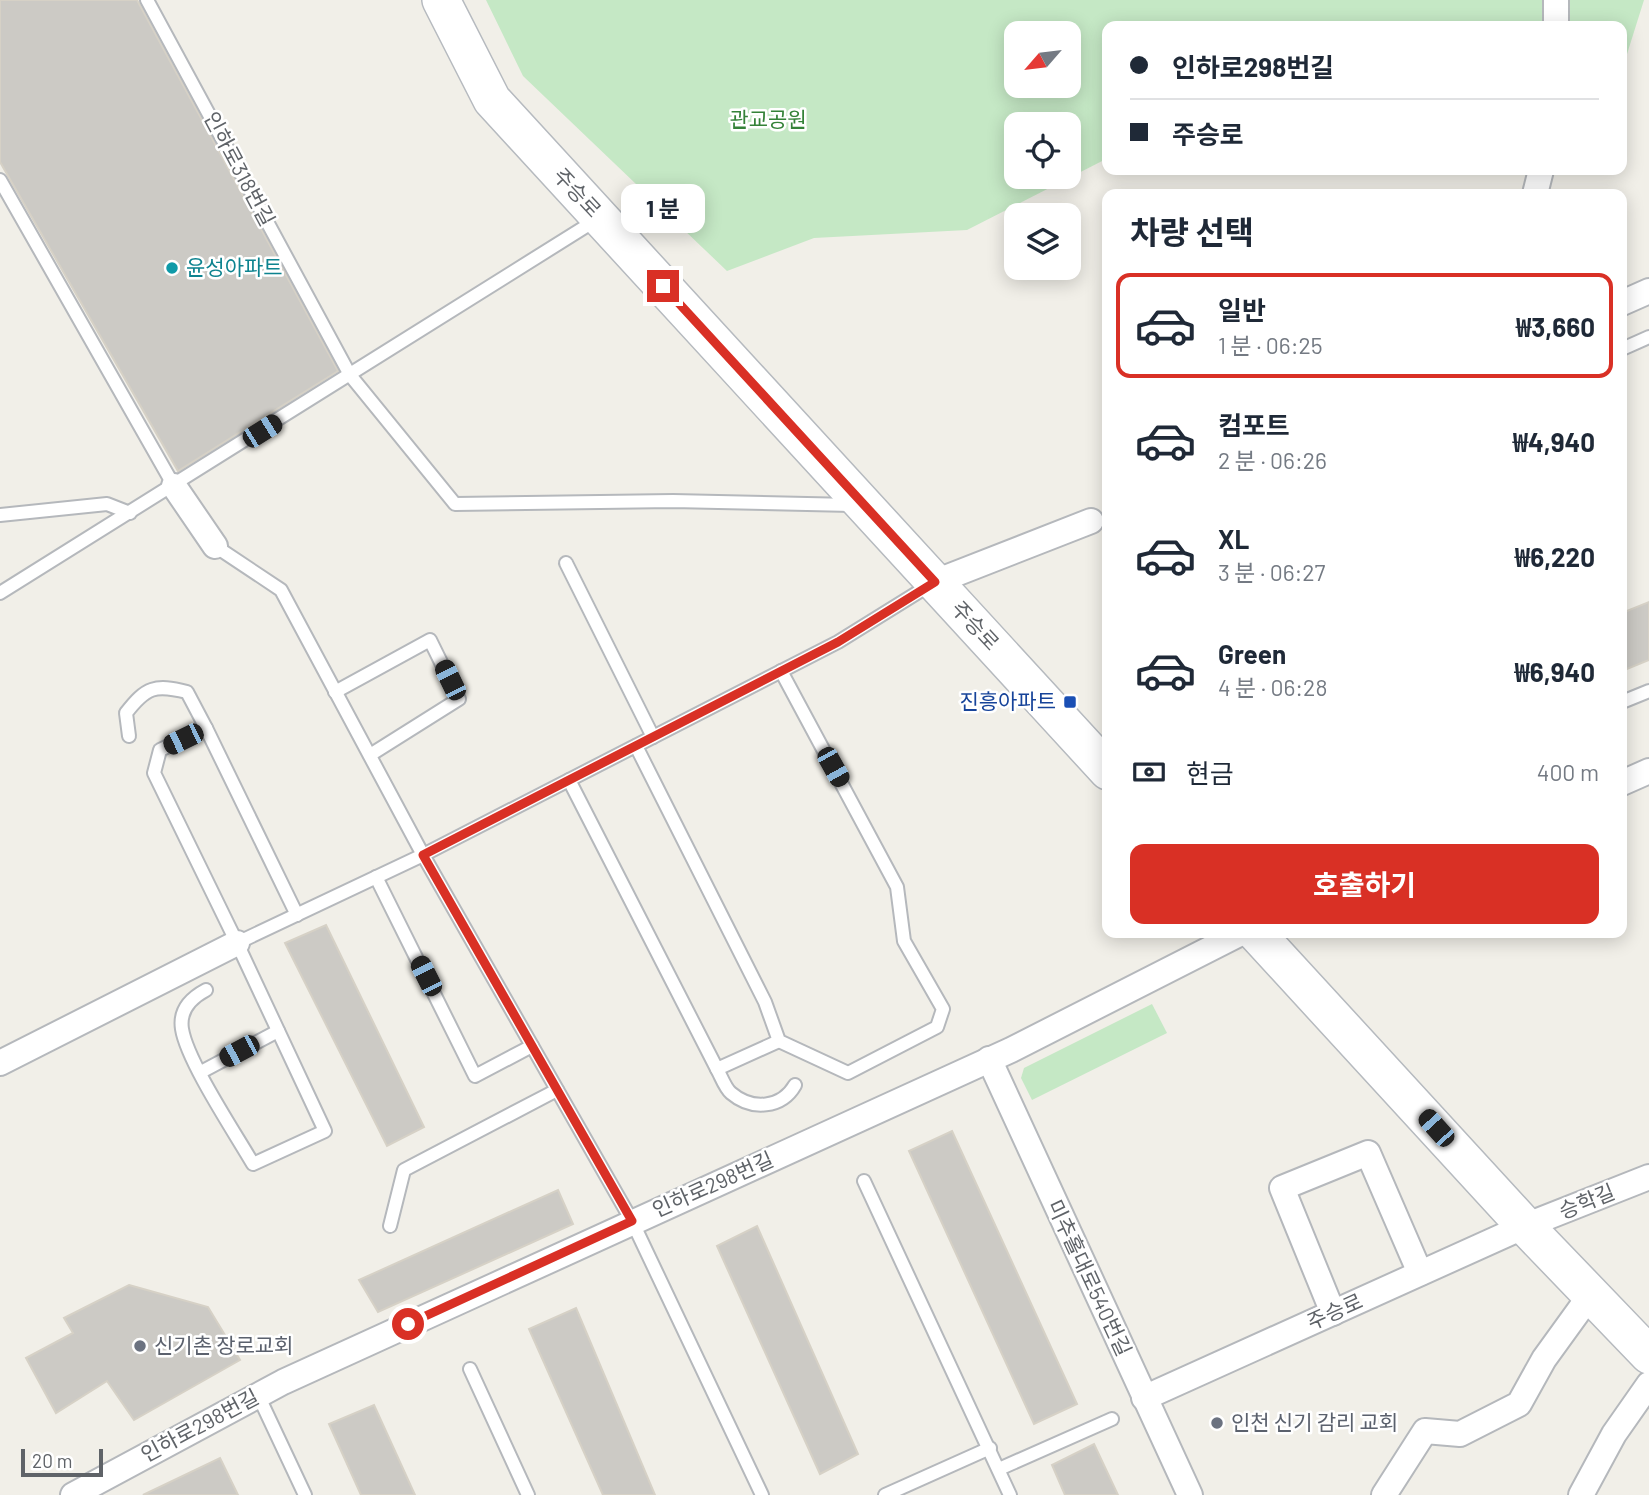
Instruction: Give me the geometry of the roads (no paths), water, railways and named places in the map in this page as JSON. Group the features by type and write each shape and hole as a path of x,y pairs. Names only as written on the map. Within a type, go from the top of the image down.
{"street":[{"name":"주승로","path":"440,0 492,100 1102,764"},
{"path":"1556,0 1556,21"},
{"path":"1627,301 1649,291"},
{"path":"174,486 215,546"},
{"path":"935,582 1091,521"},
{"path":"1627,781 1649,771"},
{"name":"인하로298번길","path":"73,1495 258,1395 989,1059 1231,938"},
{"path":"1261,938 1525,1226 1649,1355"},
{"path":"0,1063 237,943"},
{"name":"미추홀대로540번길","path":"989,1059 1189,1495"},
{"path":"1333,1313 1282,1188 1368,1153 1420,1273"},
{"name":"승학길","path":"1525,1226 1649,1177"},
{"name":"주승로","path":"1144,1398 1525,1226"},
{"path":"1384,1495 1425,1431 1460,1434 1519,1404 1544,1359 1591,1294"},
{"path":"1581,1495 1614,1434 1649,1384"}],"lane":[{"name":"인하로318번길","path":"147,0 350,375 455,504 673,501 863,505"},
{"path":"0,180 174,486"},
{"path":"0,593 600,218"},
{"path":"1627,347 1649,337"},
{"path":"0,515 107,504 130,513"},
{"path":"215,546 281,590 423,855 632,1221 762,1495"},
{"path":"566,564 653,737"},
{"path":"237,943 423,855 838,642 935,582"},
{"path":"335,692 430,640 459,699 370,755"},
{"path":"636,746 765,1002 779,1041 848,1073 937,1027 943,1009 904,941 897,887 781,671"},
{"path":"129,736 126,713 141,693 163,686 187,692 297,915"},
{"path":"1627,700 1649,691"},
{"path":"206,728 160,750 153,773 325,1131 253,1164 201,1072 182,1027 186,1006 192,998 206,990"},
{"path":"569,780 731,1093 752,1104 773,1105 788,1097 795,1085"},
{"path":"376,877 475,1076 532,1046"},
{"path":"201,1072 278,1031"},
{"path":"717,1069 779,1041"},
{"path":"390,1226 404,1170 557,1090"},
{"path":"864,1181 1010,1495"},
{"path":"470,1369 528,1495"},
{"path":"258,1395 305,1495"},
{"path":"999,1469 1112,1419"},
{"path":"885,1495 990,1448"}],"place":[{"name":"윤성아파트","path":"172,268"},
{"name":"진흥아파트","path":"1070,702"},
{"name":"신기촌 장로교회","path":"140,1346"},
{"name":"인천 신기 감리 교회","path":"1217,1423"}],"park label":[{"name":"관교공원","path":"768,120"}]}
